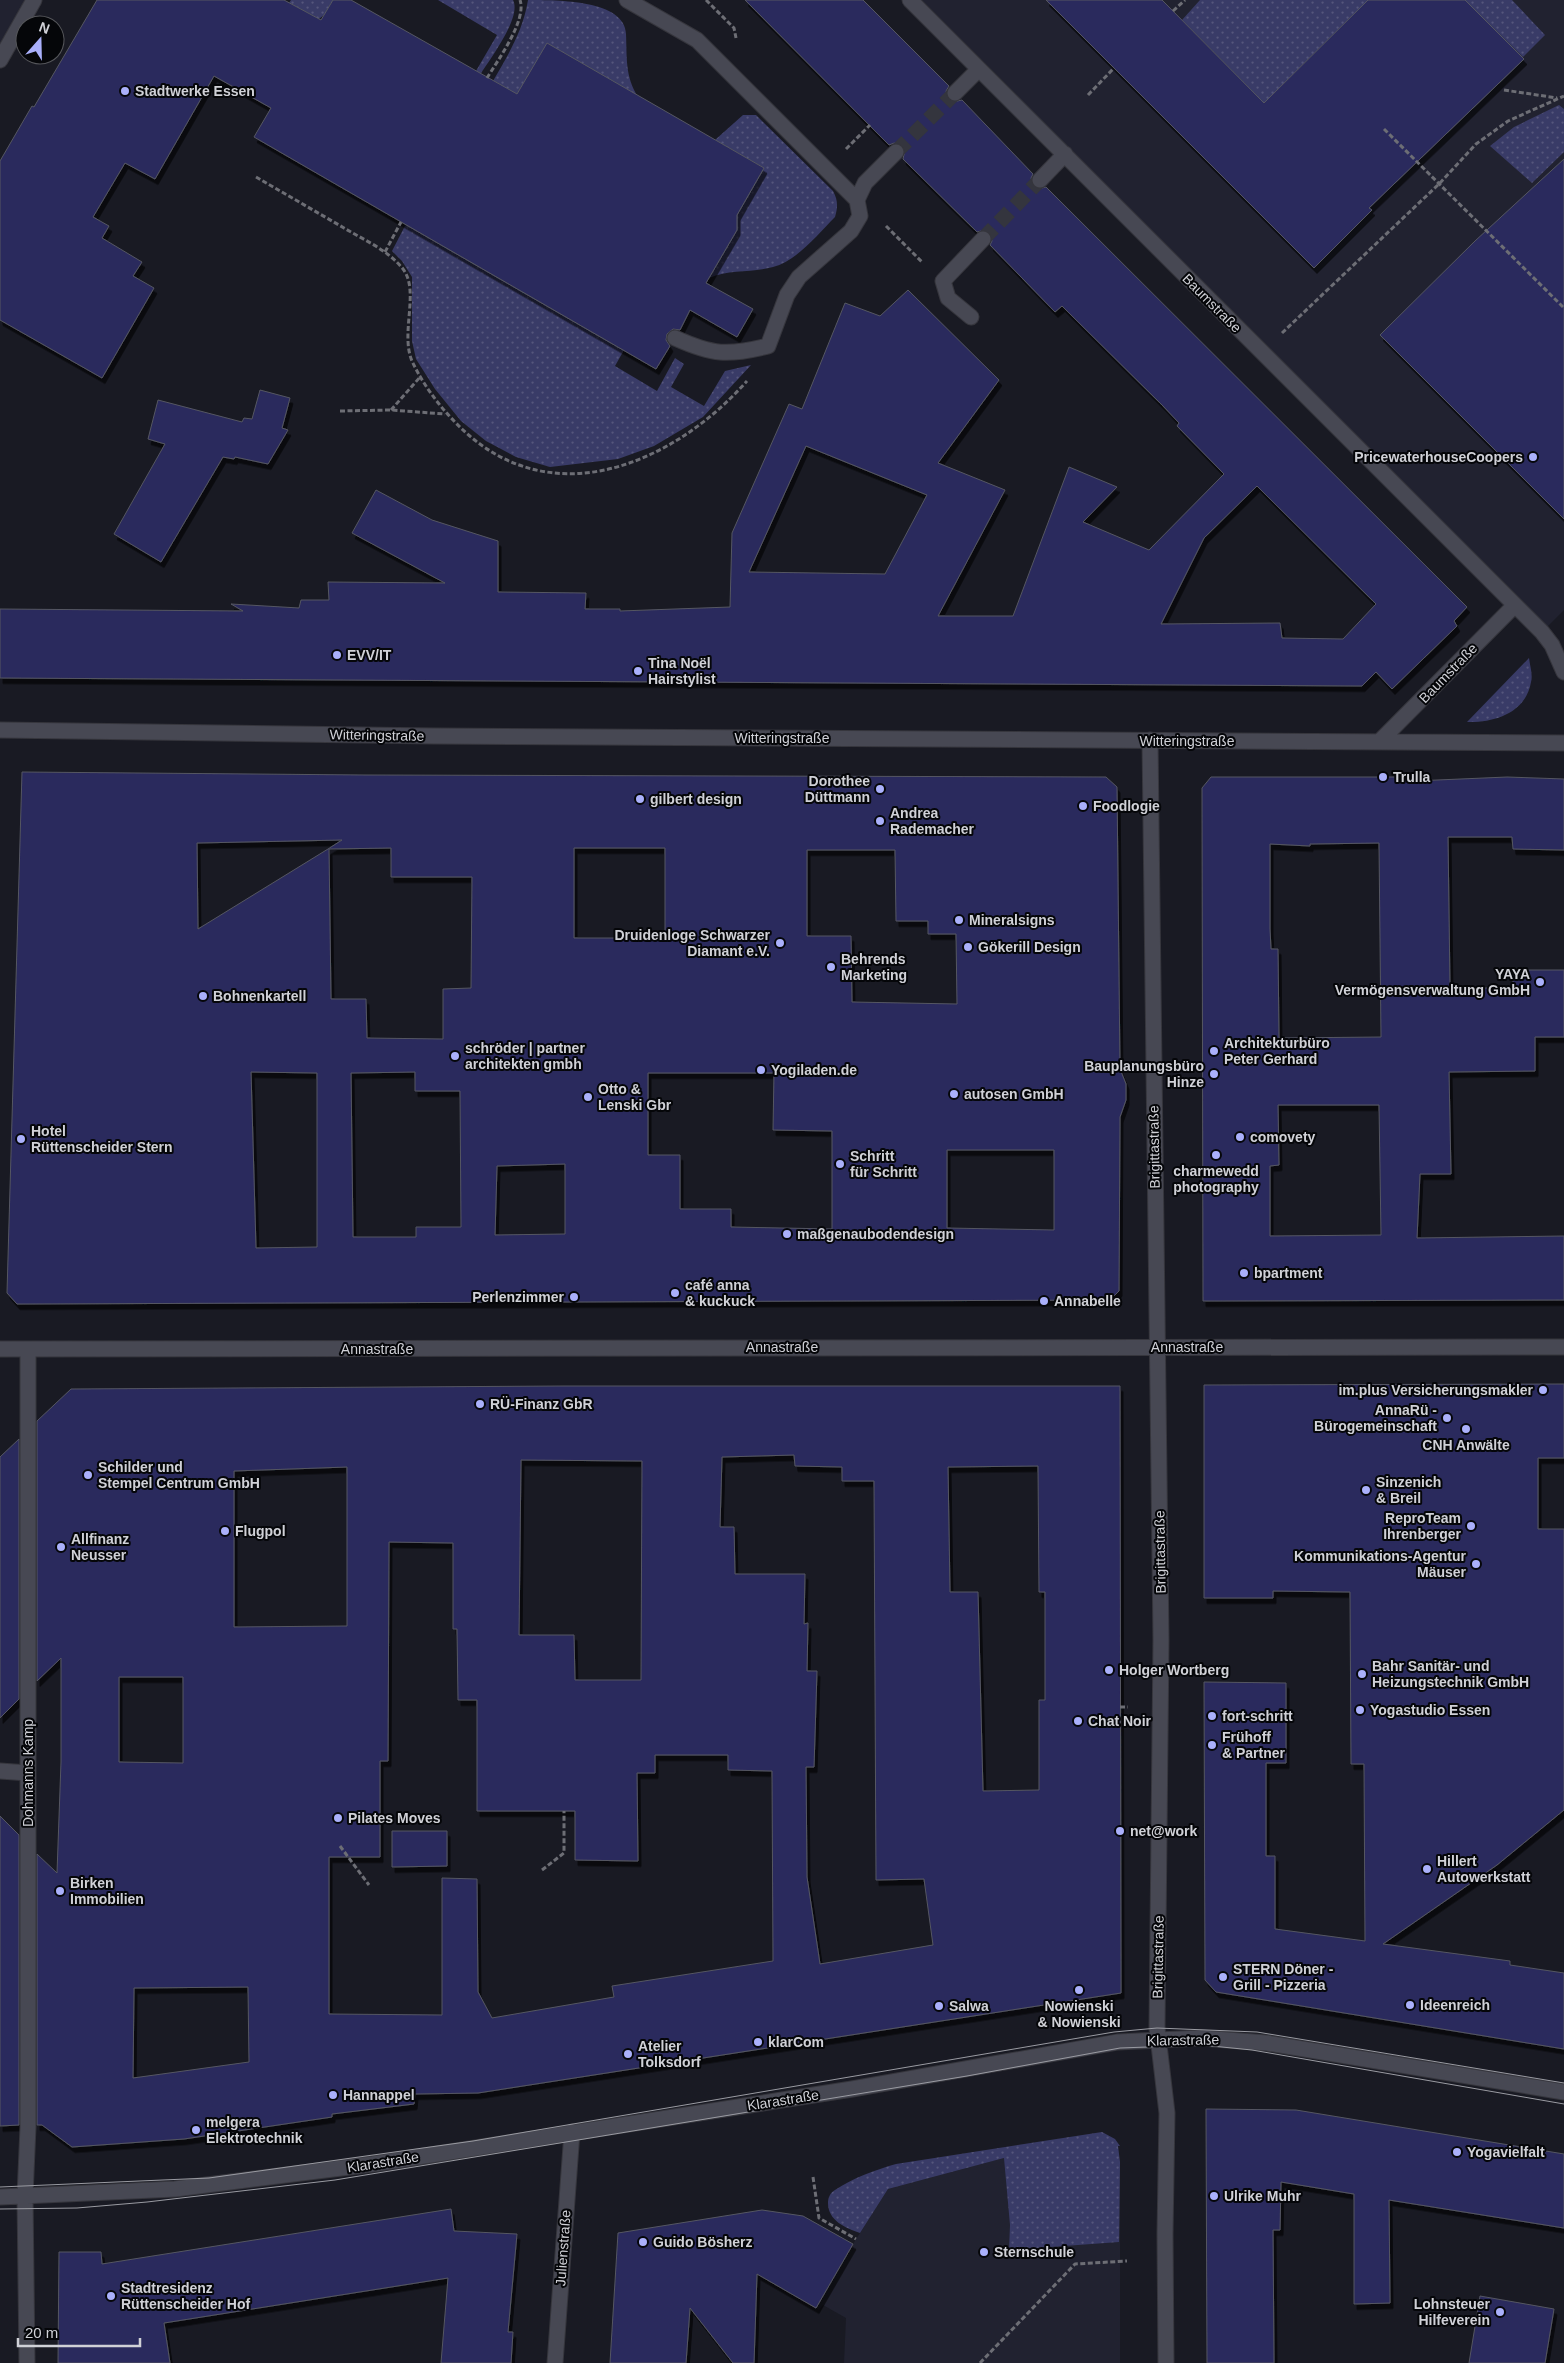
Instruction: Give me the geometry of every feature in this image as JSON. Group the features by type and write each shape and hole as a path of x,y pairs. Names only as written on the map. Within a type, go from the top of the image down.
{"street":[{"path":"0,60 34,0"},
{"path":"627,0 696,40 857,200 860,216 851,231 799,278 787,295 768,346 743,352 720,354 675,338"},
{"name":"Baumstraße","path":"910,0 1515,605 1552,644 1564,672"},
{"path":"955,93 979,69"},
{"path":"857,200 865,183 896,152"},
{"path":"1040,180 1065,154"},
{"path":"971,317 948,298 943,281 983,239"},
{"name":"Baumstraße","path":"1381,740 1515,605"},
{"name":"Witteringstraße","path":"0,730 1564,743"},
{"name":"Brigittastraße","path":"1150,740 1162,1640 1158,2039 1168,2113 1164,2234 1166,2363"},
{"name":"Annastraße","path":"0,1349 1564,1346"},
{"name":"Dohmanns Kamp","path":"27,2363 25,2196 28,2127 28,1349"},
{"path":"0,1771 28,1772"},
{"name":"Klarastraße","path":"0,2197 174,2189 230,2184 374,2164 852,2089 1118,2042 1158,2039 1201,2038 1267,2043 1564,2092"},
{"name":"Julienstraße","path":"555,2363 572,2132"}],"path":[{"path":"487,78 517,26 523,7 520,0"},
{"path":"1173,11 1185,0"},
{"path":"1088,95 1114,68"},
{"path":"1504,90 1558,98"},
{"path":"1262,352 1439,184 1476,144 1508,121 1564,96"},
{"path":"845,150 870,125"},
{"path":"1384,129 1564,308"},
{"path":"256,177 385,252 404,269 410,283 407,342 412,359 421,376 446,414 480,446 508,461 538,472 566,476 589,473 636,460 674,443 704,422 730,399 753,373 768,346"},
{"path":"385,252 401,222"},
{"path":"391,410 421,376"},
{"path":"340,411 391,410 446,414"},
{"path":"1120,1707 1128,1707"},
{"path":"542,1870 564,1853 564,1811"},
{"path":"340,1846 369,1885"},
{"path":"813,2177 819,2218 856,2239"},
{"path":"980,2363 1075,2264 1128,2261"}],"shaded area":[{"path":"0,0 27,0 19,15 15,15 15,21 0,48"},
{"path":"291,0 333,0 324,15 319,19 289,3"},
{"path":"438,0 513,0 515,7 509,27 480,75 476,71 497,35"},
{"path":"528,0 588,4 614,14 623,23 626,34 629,74 638,97 517,95 493,81 519,32"},
{"path":"922,0 1564,0 1564,610 1546,628"},
{"path":"1200,0 1368,0 1264,103 1182,20"},
{"path":"1465,0 1512,0 1545,35 1523,57"},
{"path":"1559,105 1564,109 1564,152 1532,183 1490,146 1514,127"},
{"path":"743,115 756,115 833,191 837,201 836,213 835,217 807,246 782,264 765,269 725,273 709,278 737,230 734,220 764,168 715,140"},
{"path":"406,224 624,350 615,366 657,391 675,358 684,364 671,387 704,406 725,371 751,365 703,417 654,446 618,459 550,467 516,457 486,441 461,421 435,389 416,359 412,341 412,277 402,261 392,251"},
{"path":"1529,658 1532,679 1528,693 1516,709 1488,721 1467,722"},
{"path":"1102,2132 1115,2139 1120,2146 1118,2146 1120,2162 1119,2242 1009,2250 1010,2225 1004,2158 888,2189 860,2233 839,2223 831,2215 829,2209 829,2197 835,2190 864,2175 896,2164"},
{"name":"Sternschule","path":"1004,2158 1120,2162 1120,2363 844,2363 846,2318 823,2305 819,2310 816,2308 888,2189"}],"building":[{"path":"97,0 284,0 321,20 333,0 351,0 517,94 547,43 764,168 737,215 737,230 706,283 753,309 737,337 690,310 680,330 673,329 667,334 666,340 670,346 656,369 254,137 271,108 214,76 155,179 125,163 93,217 109,226 102,238 142,262 133,276 154,288 102,378 0,320 0,161 59,65 65,65 65,54"},
{"path":"745,0 863,0 949,86 946,91 948,99 953,102 962,100 1033,174 1031,178 1033,186 1038,189 1046,187 1467,607 1454,621 1457,626 1392,689 1376,672 1362,686 0,678 0,609 243,611 231,604 299,608 301,600 329,600 328,582 445,583 352,533 376,490 432,520 498,541 498,592 586,593 585,609 620,609 620,611 730,607 732,533 789,404 802,409 845,303 880,316 908,290 999,380 938,463 1005,490 938,616 1013,616 1069,467 1117,487 1083,522 1149,550 1224,474 1177,426 1179,423 1163,406 1062,306 1055,312 990,245 992,241 990,233 985,230 977,232 903,159 905,150 902,145 894,143 889,145","holes":["806,446 927,495 885,574 749,572","1257,486 1376,604 1343,639 1282,638 1280,623 1161,624 1204,538"]},
{"path":"1046,0 1162,0 1264,103 1368,0 1465,0 1524,59 1369,208 1372,210 1314,268"},
{"path":"1564,159 1564,519 1380,335 1475,241"},
{"path":"260,390 290,398 282,428 288,430 268,464 235,457 234,459 223,457 161,562 114,534 165,444 148,439 158,400 242,422 244,418 252,419"},
{"path":"22,772 1106,777 1117,787 1120,1069 1126,1084 1126,1100 1120,1117 1119,1291 1110,1300 17,1304 7,1293","holes":["342,840 328,849 198,929 197,843","391,848 391,877 472,877 471,988 443,989 443,1039 367,1038 366,999 331,999 329,849","574,848 665,848 665,938 574,938","807,850 895,850 896,921 928,921 928,934 956,934 957,1004 852,1002 851,936 807,936","251,1072 317,1073 317,1247 256,1248","415,1072 415,1091 460,1091 461,1227 416,1227 416,1237 353,1237 351,1073","648,1073 774,1073 773,1130 832,1131 832,1229 731,1227 731,1209 680,1209 680,1155 648,1155","947,1150 1054,1150 1054,1230 947,1228","565,1164 565,1234 495,1235 497,1166"]},
{"path":"1211,777 1414,777 1414,781 1507,777 1564,779 1564,850 1513,849 1512,837 1448,837 1450,988 1513,988 1513,970 1564,970 1564,1037 1535,1037 1535,1071 1449,1072 1451,1174 1420,1174 1417,1238 1564,1236 1564,1300 1203,1301 1202,788","holes":["1379,843 1381,1037 1279,1038 1278,949 1271,949 1270,929 1270,844 1310,846 1310,844","1278,1105 1379,1105 1381,1235 1270,1236 1270,1166 1279,1165"]},
{"path":"1564,1384 1564,1458 1538,1458 1538,1529 1564,1529 1564,1810 1497,1865 1383,1944 1510,1961 1510,1965 1564,1973 1564,2049 1216,1992 1205,1980 1204,1682 1286,1683 1286,1763 1266,1763 1266,1856 1275,1856 1275,1929 1365,1941 1364,1764 1351,1764 1350,1592 1273,1591 1273,1598 1204,1598 1204,1385"},
{"path":"564,1386 1120,1386 1121,1993 478,2093 415,2094 414,2104 332,2114 332,2117 184,2139 72,2147 42,2125 37,2125 37,1854 57,1873 61,1762 61,1658 37,1681 37,1421 71,1389","holes":["794,1455 795,1466 842,1467 842,1481 874,1481 876,1880 924,1879 933,1945 820,1964 807,1877 806,1767 814,1767 817,1671 807,1671 808,1623 804,1624 805,1574 735,1574 734,1527 720,1527 722,1457","521,1460 642,1461 641,1680 575,1680 574,1635 519,1635","1038,1466 1039,1592 1045,1592 1045,1700 1039,1700 1039,1790 983,1791 978,1592 950,1592 948,1467","347,1467 347,1626 234,1627 234,1471","389,1542 453,1543 453,1629 457,1629 458,1700 477,1700 477,1811 575,1811 575,1860 638,1861 637,1773 655,1773 655,1755 728,1755 728,1770 772,1771 773,1961 612,1986 614,1997 492,2018 478,1992 477,1879 442,1878 442,2015 329,2014 329,1857 380,1857 380,1761 388,1761","119,1677 183,1677 183,1763 119,1762","248,1987 249,2062 133,2078 134,1988"]},
{"path":"19,1439 19,1699 0,1718 0,1457"},
{"path":"0,1816 19,1835 19,2125 0,2126"},
{"path":"392,1831 447,1831 447,1866 392,1867"},
{"path":"1206,2109 1296,2110 1564,2154 1564,2228 1389,2200 1390,2303 1354,2304 1354,2194 1281,2182 1280,2230 1273,2230 1274,2363 1207,2363"},
{"path":"451,2209 454,2231 517,2234 508,2332 513,2332 511,2363 441,2363 448,2278 164,2323 170,2363 58,2363 59,2252 101,2252 102,2264"},
{"path":"762,2210 803,2216 853,2244 816,2308 757,2274 754,2363 733,2363 690,2308 686,2363 610,2363 618,2233"},
{"path":"1480,2296 1554,2309 1545,2363 1469,2363"}],"tunnel":[{"path":"896,152 955,93"},
{"path":"983,239 1040,180"}],"tram line":[{"path":"0,2187 209,2178 473,2141 1114,2032 1157,2028 1257,2032 1564,2083"},
{"path":"0,2209 77,2208 147,2202 335,2180 967,2076 1120,2048 1202,2045 1252,2050 1564,2104"}],"place":[{"name":"Stadtwerke Essen","path":"125,91"},
{"name":"PricewaterhouseCoopers","path":"1533,457"},
{"name":"EVV/IT","path":"337,655"},
{"name":"Tina Noël Hairstylist","path":"638,671"},
{"name":"Trulla","path":"1383,777"},
{"name":"Dorothee Düttmann","path":"880,789"},
{"name":"gilbert design","path":"640,799"},
{"name":"Foodlogie","path":"1083,806"},
{"name":"Andrea Rademacher","path":"880,821"},
{"name":"Mineralsigns","path":"959,920"},
{"name":"Druidenloge Schwarzer Diamant e.V.","path":"780,943"},
{"name":"Gökerill Design","path":"968,947"},
{"name":"Behrends Marketing","path":"831,967"},
{"name":"YAYA Vermögensverwaltung GmbH","path":"1540,982"},
{"name":"Bohnenkartell","path":"203,996"},
{"name":"Architekturbüro Peter Gerhard","path":"1214,1051"},
{"name":"schröder | partner architekten gmbh","path":"455,1056"},
{"name":"Yogiladen.de","path":"761,1070"},
{"name":"Bauplanungsbüro Hinze","path":"1214,1074"},
{"name":"autosen GmbH","path":"954,1094"},
{"name":"Otto & Lenski Gbr","path":"588,1097"},
{"name":"comovety","path":"1240,1137"},
{"name":"Hotel Rüttenscheider Stern","path":"21,1139"},
{"name":"charmewedd photography","path":"1216,1155"},
{"name":"Schritt für Schritt","path":"840,1164"},
{"name":"maßgenaubodendesign","path":"787,1234"},
{"name":"bpartment","path":"1244,1273"},
{"name":"café anna & kuckuck","path":"675,1293"},
{"name":"Perlenzimmer","path":"574,1297"},
{"name":"Annabelle","path":"1044,1301"},
{"name":"im.plus Versicherungsmakler","path":"1543,1390"},
{"name":"RÜ-Finanz GbR","path":"480,1404"},
{"name":"AnnaRü - Bürogemeinschaft","path":"1447,1418"},
{"name":"CNH Anwälte","path":"1466,1429"},
{"name":"Schilder und Stempel Centrum GmbH","path":"88,1475"},
{"name":"Sinzenich & Breil","path":"1366,1490"},
{"name":"ReproTeam Ihrenberger","path":"1471,1526"},
{"name":"Flugpol","path":"225,1531"},
{"name":"Allfinanz Neusser","path":"61,1547"},
{"name":"Kommunikations-Agentur Mäuser","path":"1476,1564"},
{"name":"Holger Wortberg","path":"1109,1670"},
{"name":"Bahr Sanitär- und Heizungstechnik GmbH","path":"1362,1674"},
{"name":"Yogastudio Essen","path":"1360,1710"},
{"name":"fort-schritt","path":"1212,1716"},
{"name":"Chat Noir","path":"1078,1721"},
{"name":"Frühoff & Partner","path":"1212,1745"},
{"name":"Pilates Moves","path":"338,1818"},
{"name":"net@work","path":"1120,1831"},
{"name":"Hillert Autowerkstatt","path":"1427,1869"},
{"name":"Birken Immobilien","path":"60,1891"},
{"name":"STERN Döner - Grill - Pizzeria","path":"1223,1977"},
{"name":"Nowienski & Nowienski","path":"1079,1990"},
{"name":"Ideenreich","path":"1410,2005"},
{"name":"Salwa","path":"939,2006"},
{"name":"klarCom","path":"758,2042"},
{"name":"Atelier Tolksdorf","path":"628,2054"},
{"name":"Hannappel","path":"333,2095"},
{"name":"melgera Elektrotechnik","path":"196,2130"},
{"name":"Yogavielfalt","path":"1457,2152"},
{"name":"Ulrike Muhr","path":"1214,2196"},
{"name":"Guido Bösherz","path":"643,2242"},
{"name":"Sternschule","path":"984,2252"},
{"name":"Stadtresidenz Rüttenscheider Hof","path":"111,2296"},
{"name":"Lohnsteuer Hilfeverein","path":"1500,2312"}]}
